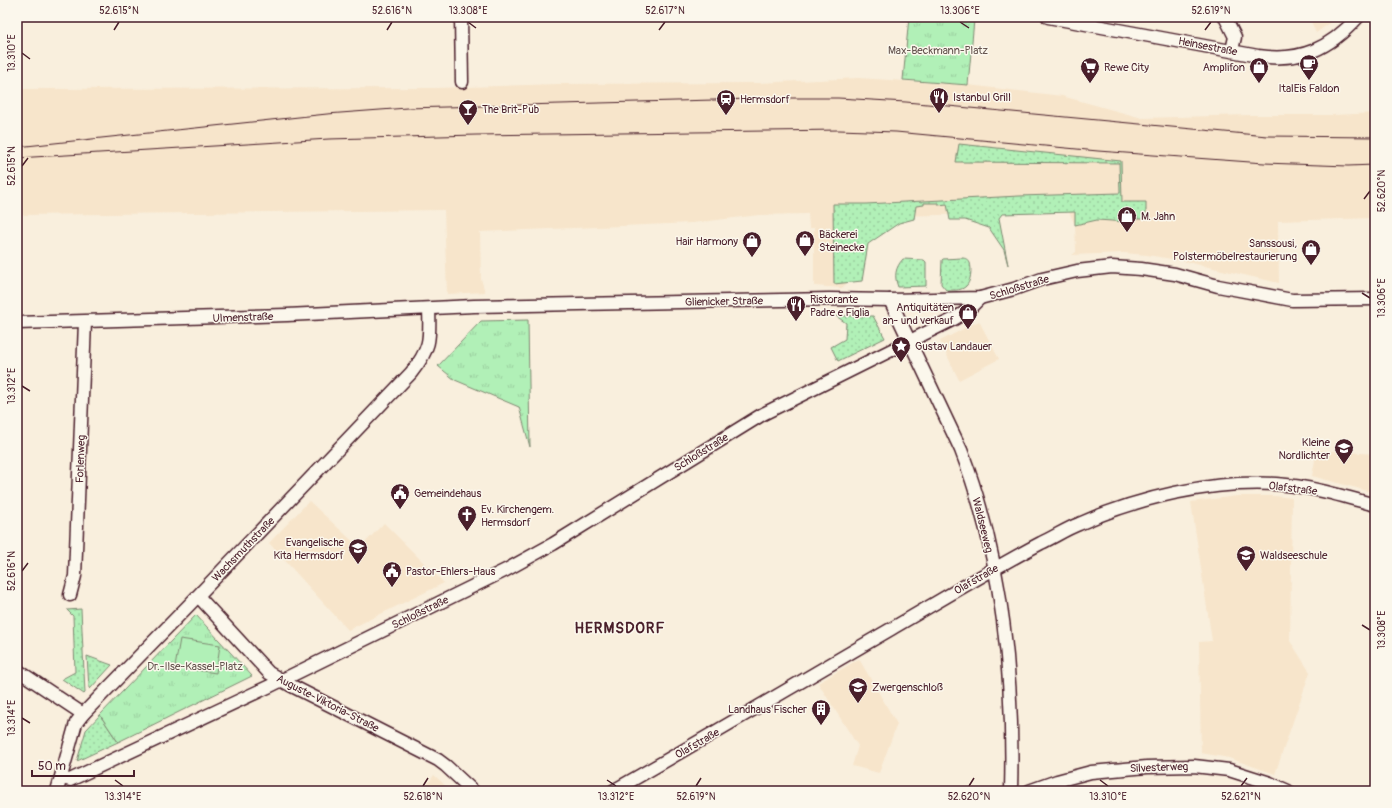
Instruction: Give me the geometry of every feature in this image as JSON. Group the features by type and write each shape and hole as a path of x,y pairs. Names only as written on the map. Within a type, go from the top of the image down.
{"street":[{"path":"461,17 462,82"},
{"name":"Heinsestraße","path":"1048,17 1272,57 1286,58 1315,50 1329,43 1358,17"},
{"path":"1225,17 1235,37 1232,50"},
{"name":"Schloßstraße","path":"61,778 70,780 282,680 506,570 553,544 763,414 910,342 967,311 980,298 1014,289 1042,279 1077,271 1112,268 1141,269 1175,274 1218,286 1292,300 1375,299"},
{"name":"Glienicker Straße","path":"468,306 829,299 890,300 980,298"},
{"name":"Waldseeweg","path":"890,300 954,434 970,473 994,568 1005,633 1010,687 1012,753 1011,791"},
{"name":"Ulmenstraße","path":"17,323 287,315 468,306"},
{"name":"Wachsmuthstraße","path":"57,791 76,723 411,373 423,356 428,344 430,335 429,309"},
{"name":"Forlenweg","path":"70,595 76,576 85,322"},
{"name":"Olafstraße","path":"613,791 994,568 1078,524 1115,510 1156,497 1210,487 1254,484 1296,486 1375,505"},
{"name":"Auguste-Viktoria-Straße","path":"198,596 269,673 438,760 473,791"},
{"path":"17,670 83,714"},
{"name":"Silvesterweg","path":"1029,791 1057,781 1091,772 1147,767 1194,766 1229,770 1288,791"}],"shaded area":[{"path":"1309,17 1338,17 1316,33"},
{"path":"858,78 968,85 1062,96 1142,118 1375,113 1375,218 1278,221 1279,283 1178,260 1147,255 1124,253 1072,255 1076,252 1075,225 1069,212 853,217 857,273 842,288 814,286 814,228 809,228 808,214 759,215 692,223 480,232 481,279 485,292 447,294 444,210 17,215 17,89 435,88 557,84 759,83"},
{"path":"979,321 999,359 959,380 940,341"},
{"name":"Kleine Nordlichter","path":"1317,450 1375,454 1375,493 1312,476"},
{"name":"Waldseeschule","path":"1237,496 1275,496 1292,498 1290,641 1310,672 1275,774 1229,758 1201,753 1199,642 1212,641 1191,502"},
{"name":"Evangelische Kita Hermsdorf","path":"309,501 360,548 384,523 444,583 348,630 269,543"},
{"name":"Zwergenschloß","path":"859,659 897,724 879,773 852,766 858,746 818,683"},
{"path":"434,775 451,791 423,791"}],"green space":[{"name":"Max-Beckmann-Platz","path":"909,17 955,17 974,20 968,85 903,80"},
{"path":"959,144 1121,161 1122,202 1146,202 1146,219 1127,219 1127,222 1097,220 1075,225 1075,212 1002,214 999,218 1008,265 1004,250 989,228 965,220 950,220 947,204 939,205 939,203 924,203 924,205 916,206 914,219 899,223 868,244 862,281 834,284 833,204 866,204 1019,196 1120,193 1119,163 956,162"},
{"path":"903,259 924,260 926,262 926,286 898,287 896,272"},
{"path":"966,259 970,263 971,272 969,282 961,289 946,290 941,284 942,260"},
{"path":"836,316 873,316 885,338 838,361 831,347 845,339 846,323"},
{"path":"528,320 530,447 519,407 455,380 438,366 481,321"},
{"path":"81,609 84,694 62,679 75,672 73,616 67,610"},
{"name":"Dr.-Ilse-Kassel-Platz","path":"196,615 252,676 118,742 100,715"},
{"path":"180,639 220,645 216,673 175,667"},
{"path":"87,656 112,665 90,689 89,688"},
{"path":"100,715 118,742 77,761 86,730"}],"tram line":[{"path":"17,147 327,114 407,108 791,98 838,98 906,102 1267,136 1375,137"},
{"path":"17,158 329,139 476,135 839,130 896,132 1098,151 1264,163 1348,166 1375,165"}],"place":[{"name":"ItalEis Faldon","path":"1309,81"},
{"name":"Rewe City","path":"1090,84"},
{"name":"Amplifon","path":"1259,84"},
{"name":"Istanbul Grill","path":"939,114"},
{"name":"Hermsdorf","path":"726,116"},
{"name":"The Brit-Pub","path":"468,126"},
{"name":"M. Jahn","path":"1127,233"},
{"name":"Bäckerei Steinecke","path":"805,257"},
{"name":"Hair Harmony","path":"752,258"},
{"name":"Sanssousi, Polstermöbelrestaurierung","path":"1311,266"},
{"name":"Ristorante Padre e Figlia","path":"796,322"},
{"name":"Antiquitäten an- und verkauf","path":"968,330"},
{"name":"Gustav Landauer","path":"901,363"},
{"name":"Kleine Nordlichter","path":"1344,465"},
{"name":"Gemeindehaus","path":"400,510"},
{"name":"Ev. Kirchengem. Hermsdorf","path":"467,532"},
{"name":"Evangelische Kita Hermsdorf","path":"358,565"},
{"name":"Waldseeschule","path":"1246,572"},
{"name":"Pastor-Ehlers-Haus","path":"392,588"},
{"name":"Zwergenschloß","path":"858,704"},
{"name":"Landhaus Fischer","path":"821,726"}],"district":[{"name":"HERMSDORF","path":"620,628"}]}
